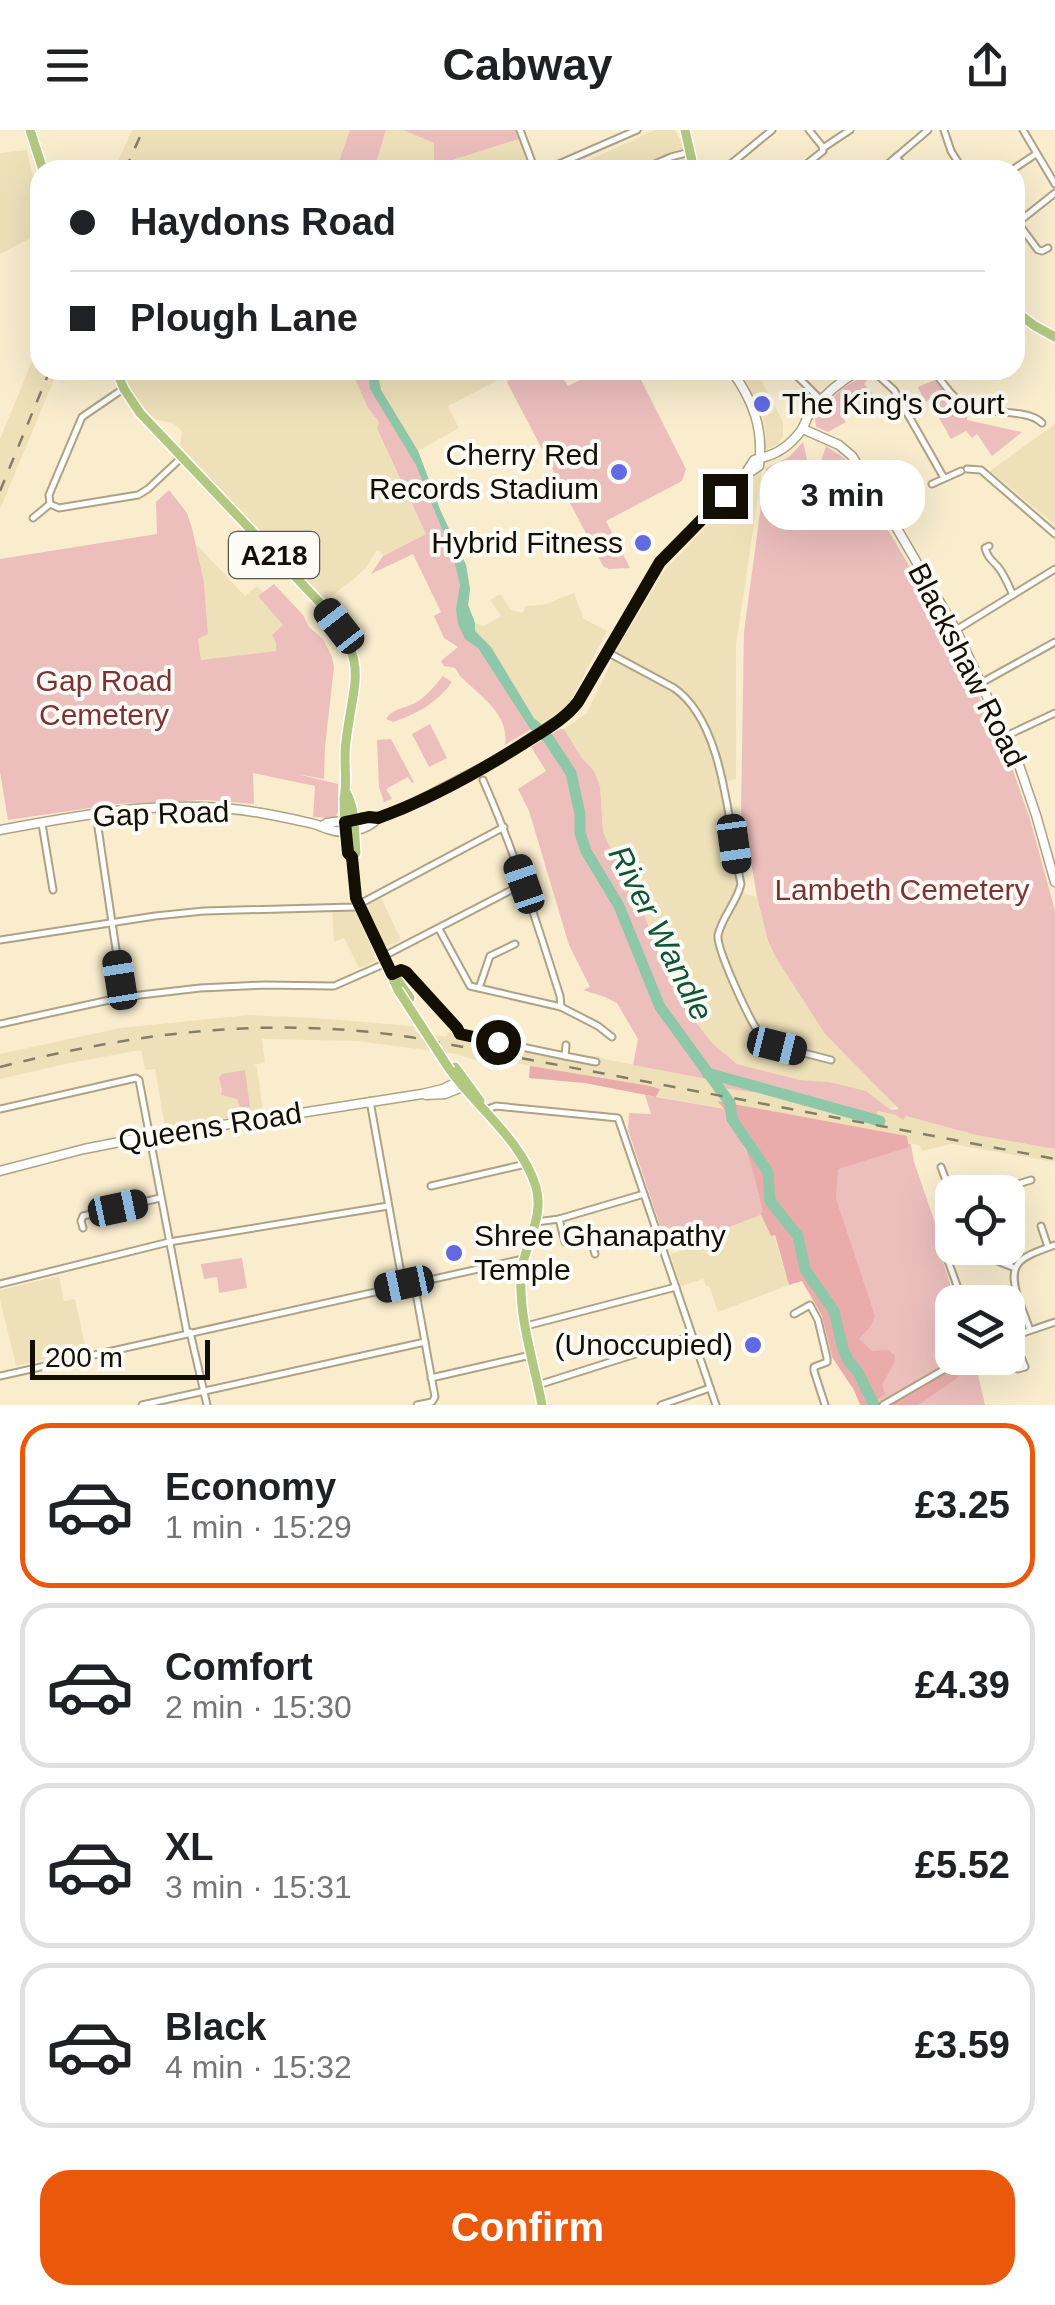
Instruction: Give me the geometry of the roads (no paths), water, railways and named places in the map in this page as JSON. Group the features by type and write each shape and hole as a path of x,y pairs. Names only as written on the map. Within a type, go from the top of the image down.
{"main road":[{"path":"30,130 40,160"},
{"path":"685,130 692,160"},
{"path":"1025,319 1055,338"},
{"name":"A218","path":"120,380 140,413 324,607 353,655 357,680 345,744 346,792 356,853 352,857 356,898 401,989 453,1068 526,1164 538,1196 536,1222 523,1260 521,1289 542,1405"}],"street":[{"path":"520,130 531,160"},
{"path":"568,160 638,130"},
{"path":"734,160 772,130"},
{"path":"809,130 822,148"},
{"path":"812,160 822,148 850,130"},
{"path":"893,160 928,130"},
{"path":"944,130 957,160"},
{"path":"1023,130 1055,184"},
{"path":"664,160 690,152"},
{"path":"1025,161 1036,154"},
{"path":"1025,218 1055,193"},
{"path":"1025,235 1038,250 1048,248"},
{"path":"738,380 758,418 760,458"},
{"path":"798,380 821,400"},
{"path":"803,429 807,416 843,380"},
{"path":"883,380 894,390 944,478"},
{"path":"941,380 960,404 1037,417 1042,423"},
{"path":"50,504 49,495 82,417 124,389"},
{"name":"Gap Road","path":"0,830 149,808 210,808 258,812 322,826 371,826 378,818 440,791 533,738 578,704 660,562 744,476 754,460 783,448 803,429"},
{"name":"Blackshaw Road","path":"803,429 839,445 852,456 956,630 1028,788 1055,879"},
{"path":"50,504 59,508 138,495 182,458"},
{"path":"932,484 964,470 981,470 1055,534"},
{"path":"33,518 50,504"},
{"path":"990,546 984,551 1013,594"},
{"path":"956,630 1055,569"},
{"path":"981,683 1055,642"},
{"path":"606,652 684,694 699,712 718,762 742,884 718,934 718,946 758,1032 777,1046 831,1060"},
{"path":"1006,736 1055,713"},
{"path":"484,780 524,884 562,1007"},
{"path":"96,814 123,997"},
{"path":"42,822 53,890"},
{"path":"0,940 112,921 204,911 359,905 504,827"},
{"path":"0,1024 123,997 226,986 334,986 524,884"},
{"path":"438,930 468,984 562,1007 612,1037"},
{"path":"479,989 490,956 515,944"},
{"path":"392,974 406,972 447,1022 464,1036 596,1062"},
{"path":"565,1056 566,1046"},
{"path":"0,1110 136,1078 140,1081 170,1242 207,1405"},
{"name":"Queens Road","path":"0,1171 149,1136 422,1094 463,1082"},
{"path":"370,1101 404,1284"},
{"path":"483,1107 618,1118 716,1405"},
{"path":"431,1186 526,1164"},
{"path":"941,1168 944,1175"},
{"path":"1025,1182 1031,1180"},
{"path":"536,1222 644,1194"},
{"path":"83,1228 83,1216 161,1198"},
{"path":"0,1284 170,1242 388,1206"},
{"path":"559,1219 565,1242 590,1236 595,1254"},
{"path":"1014,1285 1015,1268 1025,1256 1052,1246 1042,1226"},
{"path":"0,1376 523,1260"},
{"path":"982,1269 984,1265"},
{"path":"1007,1265 1015,1268"},
{"path":"414,1282 434,1398 417,1405"},
{"path":"526,1326 676,1287"},
{"path":"794,1314 809,1302 818,1320 827,1362 814,1369 824,1405"},
{"path":"1025,1316 1030,1330"},
{"path":"1025,1332 1055,1322"},
{"path":"538,1385 692,1336"},
{"path":"142,1405 425,1342"},
{"path":"432,1378 532,1355"},
{"path":"883,1405 935,1375"},
{"path":"660,1405 710,1388"}],"waterway":[{"name":"River Wandle","path":"534,725 548,738 571,773 586,851 619,906 660,1007 730,1103 732,1119 768,1172 770,1201 798,1236 805,1269 834,1311 843,1349 874,1405"},
{"path":"707,1073 880,1121"}],"railway":[{"path":"130,160 143,130"},
{"path":"0,491 46,380"},
{"path":"0,1067 102,1045 204,1031 357,1031 410,1037 1055,1159"}],"place":[{"name":"The King's Court","path":"762,404"},
{"name":"Cherry Red Records Stadium","path":"619,472"},
{"name":"Hybrid Fitness","path":"643,543"},
{"name":"Shree Ghanapathy Temple","path":"454,1253"},
{"name":"(Unoccupied)","path":"753,1345"}],"park label":[{"name":"Gap Road Cemetery","path":"104,698"},
{"name":"Lambeth Cemetery","path":"902,890"}]}
